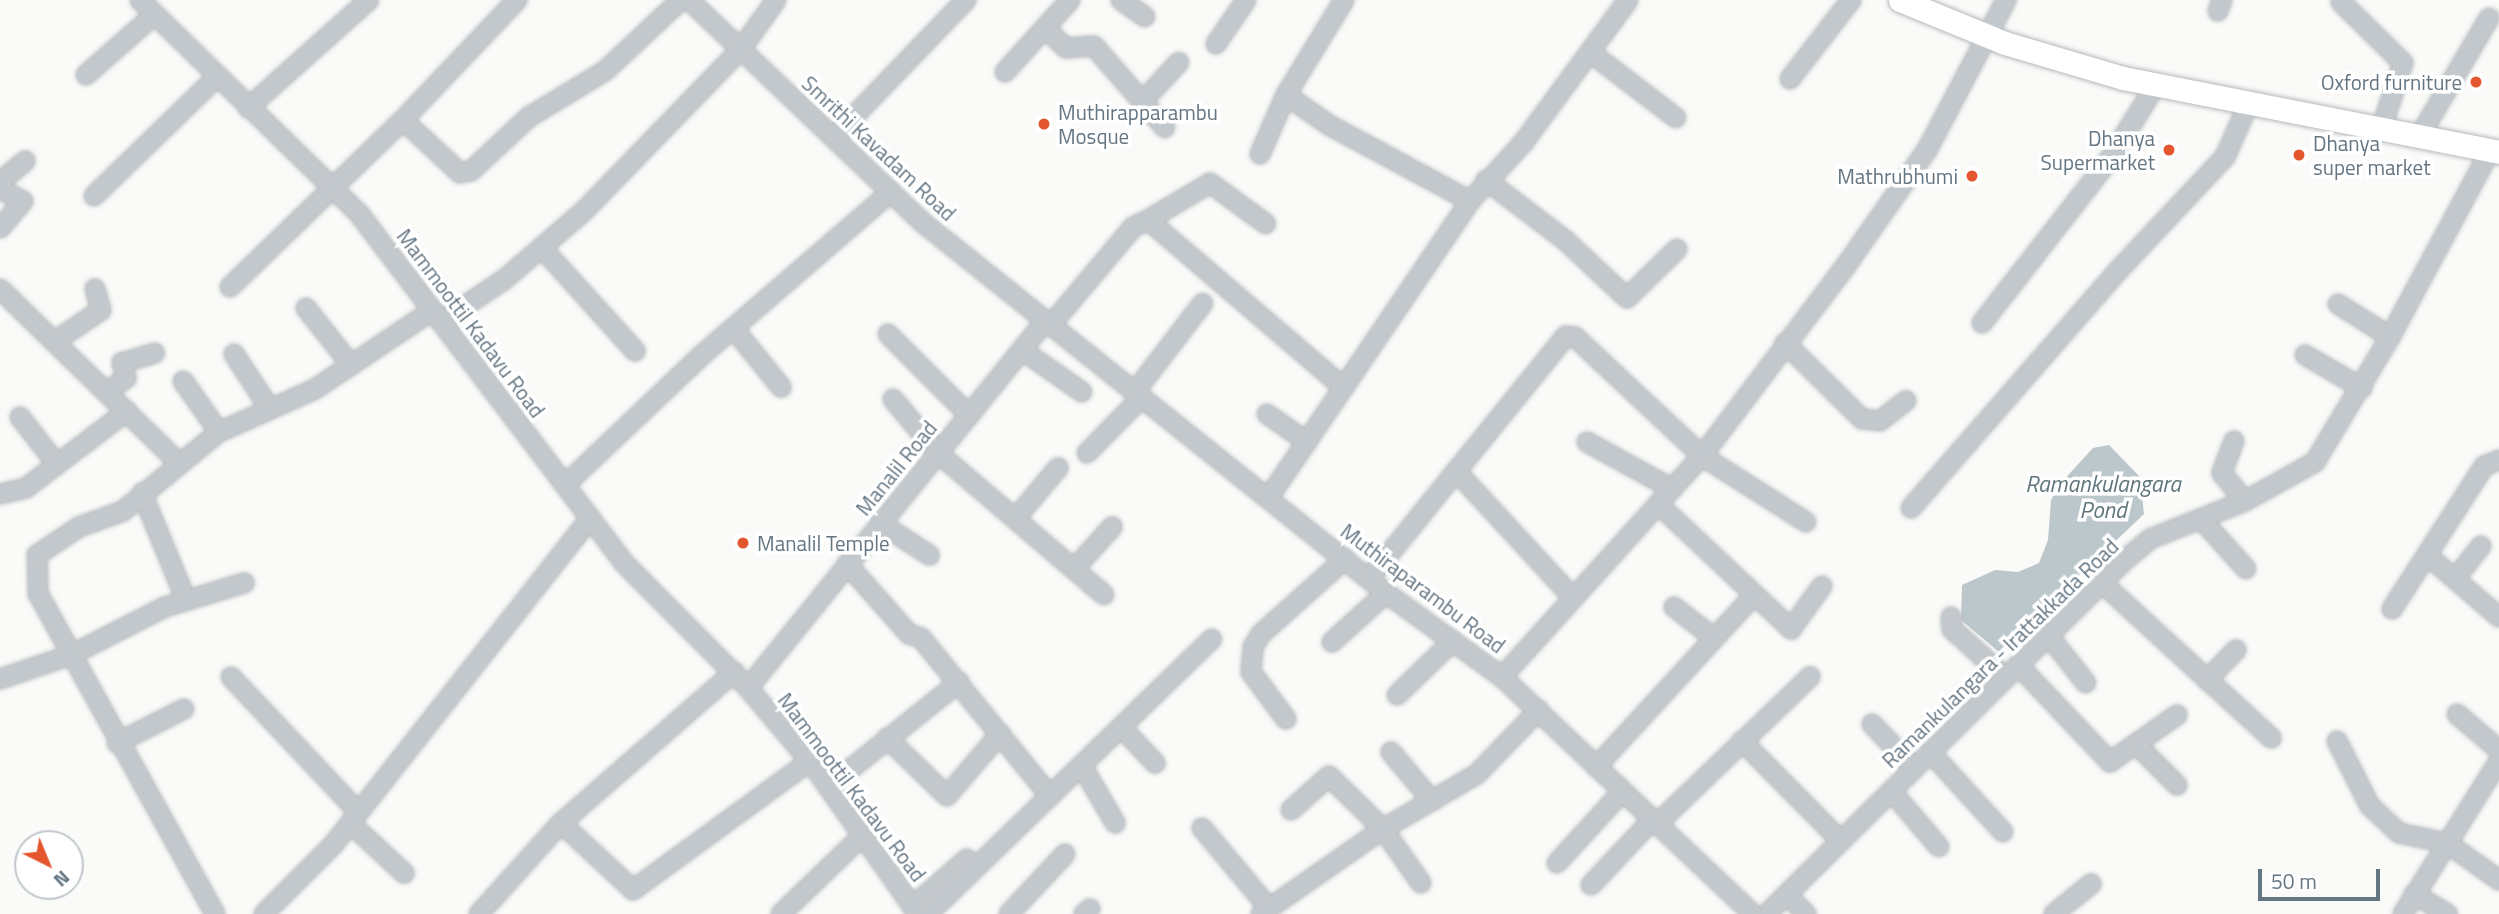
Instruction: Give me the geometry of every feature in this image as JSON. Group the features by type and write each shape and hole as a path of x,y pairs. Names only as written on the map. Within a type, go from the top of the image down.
{"main road":[{"path":"1900,0 1927,5 1989,36 2156,85 2495,152"}],"street":[{"name":"Mammoottil Kadavu Road","path":"140,0 373,231 624,562 734,672 753,682 861,837 919,912"},
{"path":"248,108 369,0"},
{"path":"230,287 403,120 517,0"},
{"path":"403,120 460,173 471,171 529,117 605,71 681,0"},
{"name":"Smrithi Kavadam Road","path":"689,0 891,192 1047,324"},
{"path":"215,914 117,743 38,594 37,555 79,527 123,511 178,462 219,432 314,388 437,316 542,248 642,155 741,50 776,0"},
{"path":"835,136 966,0"},
{"path":"1005,72 1070,0"},
{"path":"1121,0 1145,17"},
{"path":"1216,44 1246,0"},
{"path":"1260,154 1286,95 1344,0"},
{"path":"1269,497 1470,201 1486,180 1523,143 1628,0"},
{"path":"1790,79 1851,0"},
{"path":"1502,677 1702,456 1927,150 2006,0"},
{"path":"2340,2 2403,63 2381,130"},
{"path":"86,75 155,15"},
{"path":"2419,137 2489,18"},
{"path":"1045,28 1066,48 1094,46 1165,128"},
{"path":"1590,52 1676,118"},
{"path":"1142,102 1179,62"},
{"path":"94,196 217,78"},
{"path":"1982,323 2111,157 2156,85"},
{"path":"1286,95 1329,125 1470,201"},
{"path":"1911,508 2115,275 2225,157 2248,105"},
{"name":"Ramankulangara - Irattakkada Road","path":"1768,914 2101,582 2150,539 2245,501 2315,463 2362,388 2495,152"},
{"path":"0,182 25,161"},
{"path":"1486,180 1566,241 1627,298 1677,249"},
{"name":"Manalil Road","path":"753,682 1022,350 1133,227 1210,183 1266,224"},
{"path":"0,189 23,201 0,228"},
{"path":"565,485 734,329 891,192"},
{"path":"1148,220 1344,388"},
{"path":"542,248 635,351"},
{"path":"0,289 178,462"},
{"path":"54,342 101,310 95,289"},
{"path":"1087,453 1138,395 1203,303"},
{"path":"2338,303 2390,337"},
{"path":"306,308 351,365"},
{"name":"Muthiraparambu Road","path":"1047,324 1269,497 1386,593 1502,677 1539,710 1621,793 1754,914"},
{"path":"734,329 780,387"},
{"path":"888,334 969,415"},
{"path":"1370,579 1566,336 1576,337 1702,456 1807,522"},
{"path":"1786,343 1861,419 1880,421 1906,401"},
{"path":"1022,350 1082,392"},
{"path":"107,392 127,378 121,363 155,353"},
{"path":"234,354 270,409"},
{"path":"2305,355 2362,388"},
{"path":"183,380 219,432"},
{"path":"892,399 938,453 1104,595"},
{"path":"0,494 26,488 127,411"},
{"path":"1267,414 1307,442"},
{"path":"20,417 56,463"},
{"path":"2234,441 2222,473 2245,501"},
{"path":"1587,442 1672,489"},
{"path":"2392,609 2484,466 2499,460"},
{"path":"1015,519 1058,468"},
{"path":"1457,471 1573,598"},
{"path":"142,493 186,600"},
{"path":"1658,504 1791,629 1822,586"},
{"path":"264,914 354,818 590,517"},
{"path":"2201,519 2246,569"},
{"path":"880,523 929,555"},
{"path":"1074,569 1112,527"},
{"path":"2455,579 2481,546"},
{"path":"2427,555 2498,614"},
{"path":"1286,719 1251,672 1253,648 1261,634 1345,559"},
{"path":"847,564 959,682 1050,796"},
{"path":"2101,582 2271,738"},
{"path":"0,679 71,655 186,600 244,583"},
{"path":"1332,642 1386,593"},
{"path":"1596,767 1754,595"},
{"path":"1674,607 1714,638"},
{"path":"1951,617 1952,629 2012,671 2110,762 2177,715"},
{"path":"2048,635 2085,683"},
{"path":"919,912 1050,796 1212,639"},
{"path":"1397,695 1453,641"},
{"path":"2207,680 2236,650"},
{"path":"479,914 561,822 734,672"},
{"path":"231,677 404,873"},
{"path":"1591,885 1654,822 1810,677"},
{"path":"828,787 959,682"},
{"path":"117,743 184,709"},
{"path":"1202,828 1265,911 1383,829 1477,775 1539,710"},
{"path":"2457,714 2499,750"},
{"path":"1872,724 1914,768"},
{"path":"1121,727 1155,764"},
{"path":"887,738 947,796 1000,734"},
{"path":"1742,741 1841,841"},
{"path":"2337,741 2370,806 2399,832 2447,843 2499,880"},
{"path":"2136,744 2177,785"},
{"path":"1391,752 1432,800"},
{"path":"1930,752 2003,832"},
{"path":"561,822 633,890 810,761"},
{"path":"2403,914 2499,761"},
{"path":"1082,766 1115,823"},
{"path":"1291,810 1329,776 1383,829 1421,883"},
{"path":"1892,792 1939,846"},
{"path":"1557,863 1621,793"},
{"path":"781,914 861,837"},
{"path":"1009,914 1065,854"},
{"path":"919,912 967,859"},
{"path":"2054,914 2091,884"},
{"path":"2414,894 2447,914"},
{"path":"1787,895 1806,914"}],"water":[{"name":"Ramankulangara Pond","path":"2109,445 2140,477 2144,514 1999,652 1961,620 1962,585 1995,570 2018,572 2039,563 2048,540 2051,500 2060,484 2093,448"}],"place":[{"name":"Oxford furniture","path":"2476,82"},
{"name":"Muthirapparambu Mosque","path":"1044,124"},
{"name":"Dhanya Supermarket","path":"2169,150"},
{"name":"Dhanya super market","path":"2299,155"},
{"name":"Mathrubhumi","path":"1972,176"},
{"name":"Manalil Temple","path":"743,543"}]}
